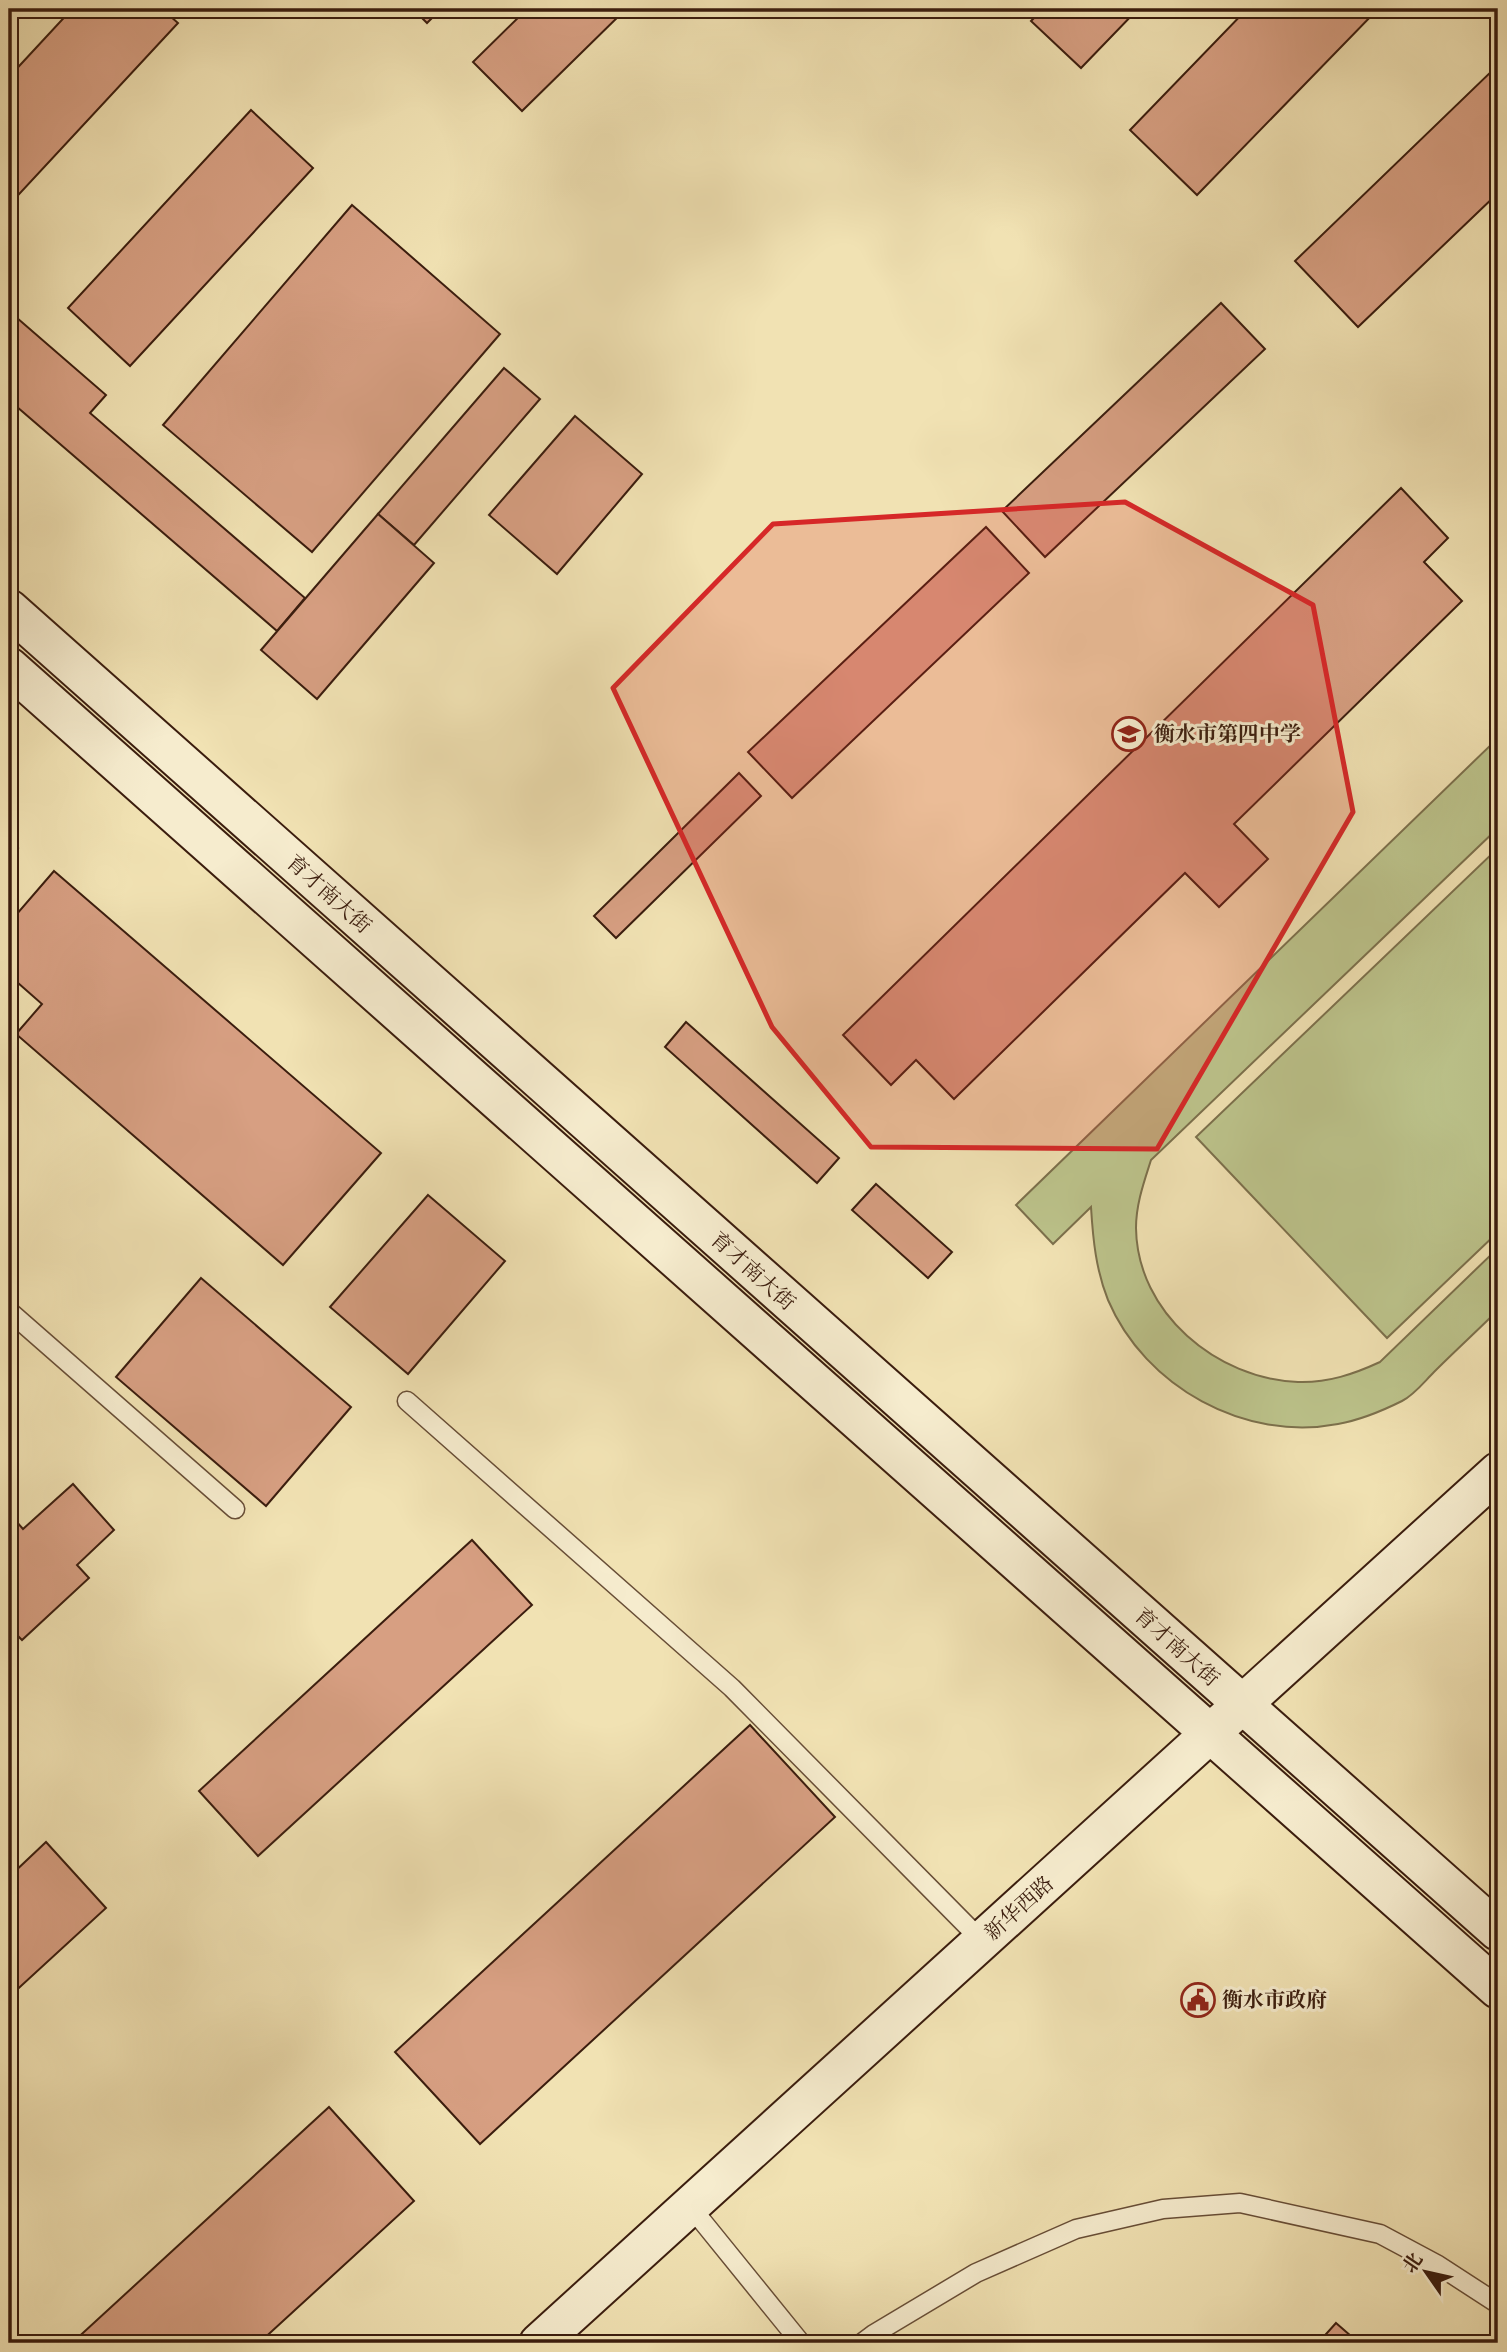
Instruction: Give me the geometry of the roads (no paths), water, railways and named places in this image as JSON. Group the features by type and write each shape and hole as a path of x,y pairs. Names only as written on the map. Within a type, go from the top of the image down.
{"main road":[{"name":"育才南大街","path":"9,609 1498,1931"},
{"name":"育才南大街","path":"9,667 1498,1989"},
{"name":"新华西路","path":"539,2343 1498,1472"}],"lane":[{"path":"9,1311 236,1509"},
{"path":"407,1401 732,1688 982,1941"},
{"path":"862,2343 976,2273 1076,2229 1163,2209 1240,2203 1380,2234 1437,2265 1498,2304"},
{"path":"690,2206 801,2343"}],"place":[{"name":"衡水市第四中学","path":"1129,734"},
{"name":"衡水市政府","path":"1198,2000"}]}
